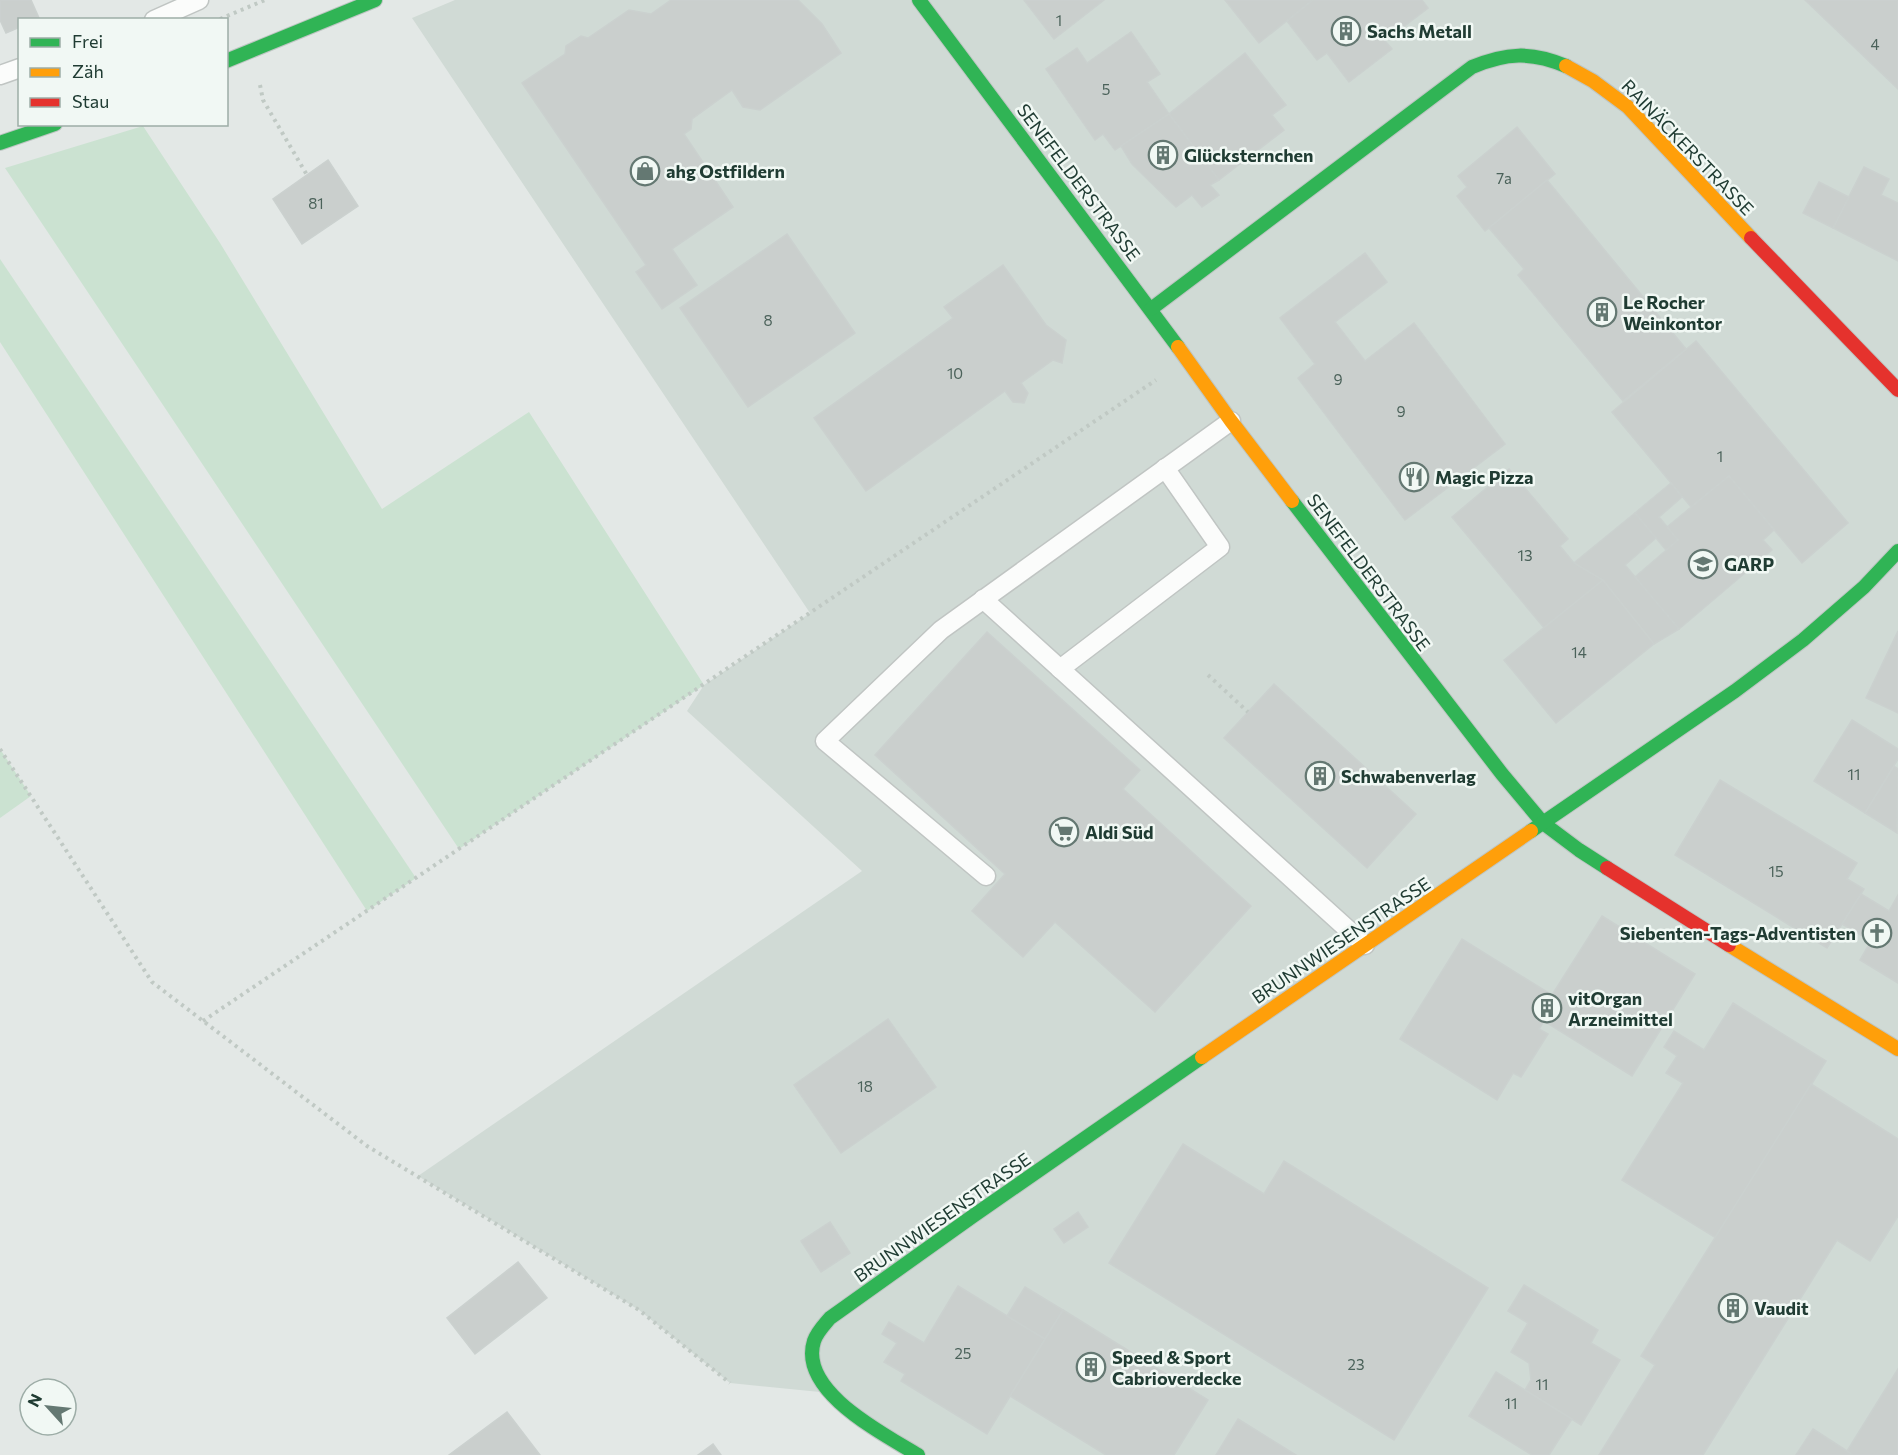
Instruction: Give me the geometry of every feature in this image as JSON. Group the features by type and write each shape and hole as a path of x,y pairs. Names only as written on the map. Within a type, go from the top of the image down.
{"street":[{"path":"228,60 375,0"},
{"name":"SENEFELDERSTRASSE","path":"919,0 1151,309 1231,421 1494,765 1543,823 1589,857 1898,1049"},
{"name":"RAINÄCKERSTRASSE","path":"1151,309 1473,66 1501,57 1527,56 1555,60 1579,72 1605,88 1628,107 1818,309 1898,390"},
{"path":"0,143 49,126"},
{"name":"BRUNNWIESENSTRASSE","path":"918,1455 843,1405 821,1382 812,1358 812,1346 815,1337 830,1318 982,1209 1735,691 1803,640 1863,587 1898,551"}],"lane":[{"path":"158,18 199,0"},
{"path":"0,75 18,69"},
{"path":"986,876 825,741 941,630 1231,421"},
{"path":"1060,669 1220,548 1165,468"},
{"path":"983,599 1365,945"}],"path":[{"path":"224,18 265,0"},
{"path":"258,78 263,100 307,175"},
{"path":"203,1020 1187,360"},
{"path":"1208,675 1248,712"},
{"path":"0,749 152,982 367,1146 639,1310 730,1383"}],"shaded area":[{"path":"455,0 1898,0 1898,1455 919,1455 830,1393 730,1383 639,1310 418,1176 862,871 687,711 704,685 810,613 412,18"}],"green space":[{"path":"143,126 220,243 382,509 529,412 704,685 459,849 5,168"},
{"path":"0,259 416,878 367,911 0,342"},
{"path":"0,749 31,796 0,818"}],"building":[{"path":"0,0 31,0 39,18 18,18 18,28 6,33 0,20"},
{"name":"ahg Ostfildern","path":"671,0 798,0 822,24 841,53 760,110 743,107 732,90 692,119 691,129 684,134 733,207 672,249 697,285 662,309 636,272 646,265 522,83 565,54 566,46 581,36 588,38 629,10 651,14"},
{"path":"1024,0 1104,0 1054,39"},
{"path":"1225,0 1313,0 1259,43"},
{"name":"Sachs Metall","path":"1313,0 1422,0 1428,8 1385,41 1392,49 1349,82 1327,53 1317,60 1287,21"},
{"path":"1805,0 1898,0 1898,89"},
{"path":"1131,32 1160,74 1147,82 1169,114 1115,150 1103,134 1095,140 1046,69 1077,48 1087,63"},
{"path":"1245,53 1286,105 1272,115 1284,130 1219,180 1169,114"},
{"name":"Glücksternchen","path":"1169,114 1219,180 1210,185 1219,195 1202,207 1192,195 1176,207 1132,164 1121,146"},
{"path":"1517,127 1555,174 1485,231 1457,196 1467,187 1458,176"},
{"path":"328,160 358,206 302,244 273,199"},
{"path":"1864,167 1889,179 1881,195 1898,203 1898,261 1833,228"},
{"name":"Le Rocher Weinkontor","path":"1547,180 1686,349 1623,401 1518,275 1524,269 1489,228"},
{"path":"1819,182 1849,197 1833,228 1803,213"},
{"path":"787,234 855,333 748,407 680,308"},
{"path":"1365,253 1387,282 1335,322 1365,361 1414,323 1505,444 1405,520 1298,378 1315,364 1280,318"},
{"path":"1003,265 1046,325 1066,340 1062,363 1053,360 1021,383 1028,393 1024,403 1013,402 1005,391 866,491 814,418 953,318 944,307"},
{"path":"1696,341 1848,523 1802,563 1729,476 1691,507 1612,412"},
{"path":"1509,469 1568,539 1560,546 1574,563 1603,580 1545,629 1452,517"},
{"name":"GARP","path":"1729,476 1774,530 1763,540 1772,550 1679,629 1635,577 1678,540 1667,527"},
{"path":"1671,483 1682,497 1659,517 1678,540 1666,550 1635,513"},
{"path":"1635,513 1656,538 1625,565 1679,629 1654,644 1603,580 1574,563"},
{"path":"1603,580 1654,644 1556,723 1504,660"},
{"path":"1898,631 1898,713 1866,698"},
{"name":"Aldi Süd","path":"987,632 1140,770 1123,789 1251,906 1155,1012 1055,922 1023,957 972,911 1005,874 875,755"},
{"name":"Schwabenverlag","path":"1274,684 1416,814 1367,868 1224,738"},
{"path":"1852,720 1898,749 1898,759 1865,813 1814,781"},
{"path":"1894,766 1898,769 1897,833 1865,813"},
{"path":"1720,780 1857,863 1847,879 1864,889 1827,948 1675,855"},
{"name":"Siebenten-Tags-Adventisten","path":"1861,894 1889,911 1898,895 1898,983 1860,960 1871,941 1842,924"},
{"name":"vitOrgan Arzneimittel","path":"1602,916 1695,974 1632,1076 1544,1021 1539,1029 1548,1034 1521,1077 1513,1073 1497,1100 1400,1039 1462,939 1552,995"},
{"path":"1733,1003 1826,1061 1716,1238 1622,1180 1683,1083 1666,1073 1677,1056 1664,1047 1674,1031 1704,1050"},
{"path":"888,1019 936,1087 841,1153 794,1085"},
{"name":"Vaudit","path":"1811,1084 1898,1139 1898,1216 1870,1261 1837,1240 1703,1455 1599,1455 1655,1365 1641,1356"},
{"path":"1183,1144 1264,1194 1284,1161 1488,1288 1394,1440 1109,1263"},
{"path":"1078,1212 1088,1227 1064,1243 1054,1229"},
{"path":"830,1222 850,1253 821,1272 801,1241"},
{"path":"518,1262 547,1298 475,1354 447,1318"},
{"path":"1524,1285 1598,1330 1591,1343 1620,1360 1581,1425 1525,1390 1531,1380 1529,1363 1511,1352 1528,1323 1508,1311"},
{"path":"958,1286 1045,1339 987,1434 901,1381 905,1374 884,1362 897,1343 882,1334 889,1322 924,1343"},
{"path":"1025,1287 1063,1310 1045,1339 1007,1316"},
{"name":"Speed & Sport Cabrioverdecke","path":"1063,1310 1208,1400 1174,1455 1106,1455 1010,1396"},
{"path":"1898,1369 1898,1455 1853,1455 1847,1451"},
{"path":"1496,1372 1572,1419 1549,1455 1532,1455 1469,1416"},
{"path":"507,1412 540,1455 449,1455"},
{"path":"1238,1419 1296,1455 1216,1455"},
{"path":"1813,1429 1847,1451 1853,1455 1796,1455"},
{"path":"713,1444 721,1455 698,1455"}],"traffic: fast":[{"path":"228,60 375,0"},
{"path":"919,0 1178,347"},
{"path":"1151,309 1472,67 1496,59 1519,56 1541,58 1566,66"},
{"path":"0,143 49,126"},
{"path":"1292,501 1502,774 1543,823 1607,868"},
{"path":"1531,831 1735,691 1803,640 1864,587 1898,551"},
{"path":"918,1455 866,1423 831,1394 819,1377 812,1359 814,1341 819,1332 830,1318 1202,1057"}],"traffic: slow":[{"path":"1566,66 1593,81 1628,107 1751,238"},
{"path":"1178,347 1292,501"},
{"path":"1202,1057 1531,831"},
{"path":"1729,945 1898,1049"}],"traffic: jam":[{"path":"1751,238 1898,390"},
{"path":"1607,868 1729,945"}],"place":[{"name":"Sachs Metall","path":"1346,31"},
{"name":"Glücksternchen","path":"1163,155"},
{"name":"ahg Ostfildern","path":"645,171"},
{"name":"Le Rocher Weinkontor","path":"1602,312"},
{"name":"Magic Pizza","path":"1414,477"},
{"name":"GARP","path":"1703,564"},
{"name":"Schwabenverlag","path":"1320,776"},
{"name":"Aldi Süd","path":"1064,832"},
{"name":"Siebenten-Tags-Adventisten","path":"1877,933"},
{"name":"vitOrgan Arzneimittel","path":"1547,1008"},
{"name":"Vaudit","path":"1733,1308"},
{"name":"Speed & Sport Cabrioverdecke","path":"1091,1367"}]}
